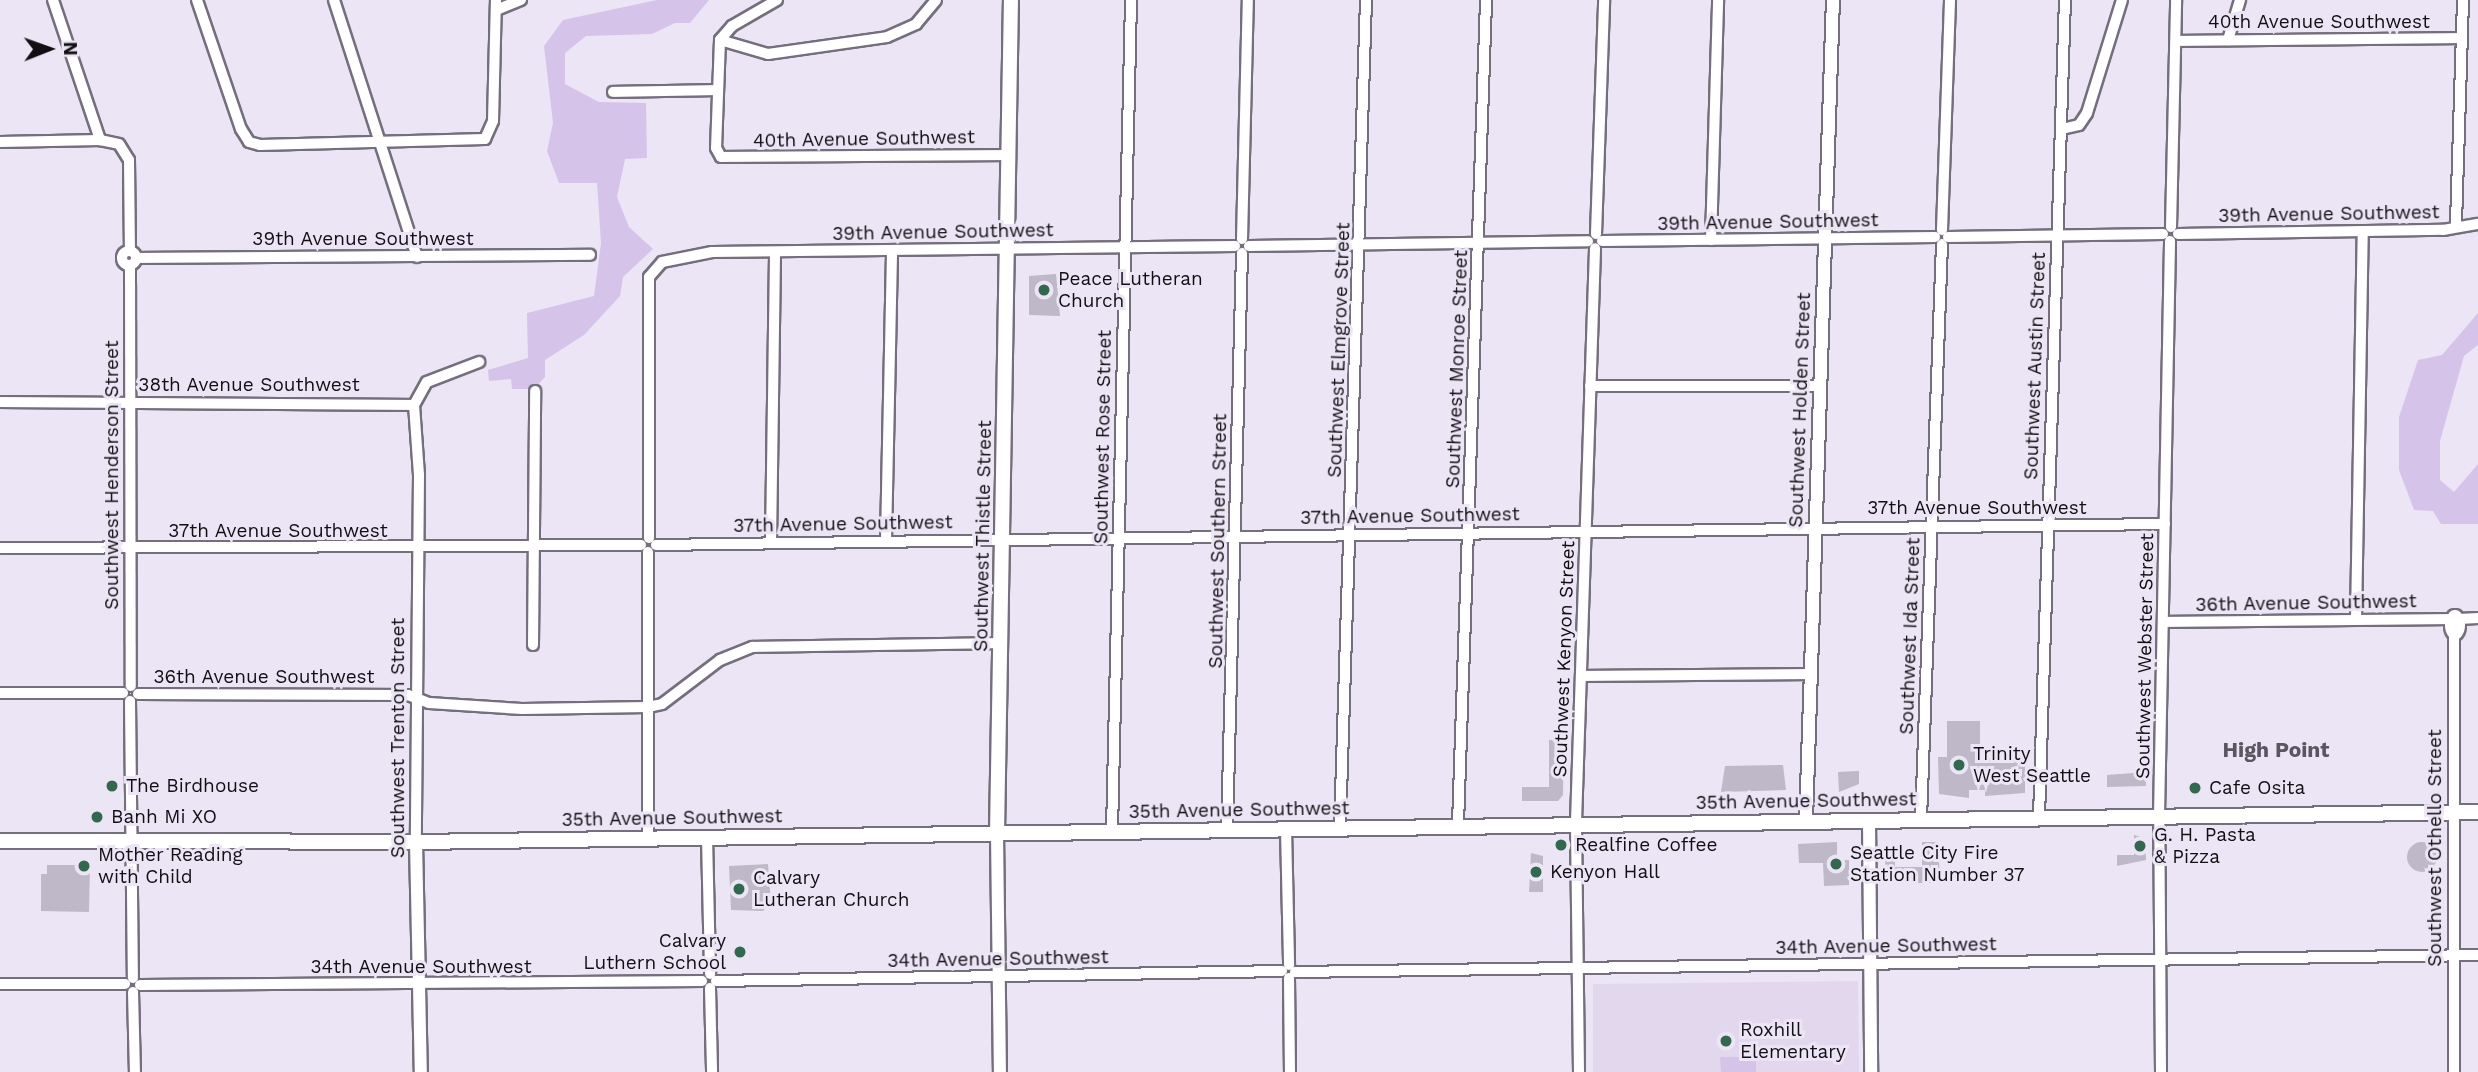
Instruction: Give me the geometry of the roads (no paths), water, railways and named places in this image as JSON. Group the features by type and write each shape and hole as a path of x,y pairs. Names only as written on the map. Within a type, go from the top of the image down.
{"main road":[{"name":"Southwest Thistle Street","path":"997,833 1011,0"},
{"name":"35th Avenue Southwest","path":"0,841 416,842 1286,829 1576,821 1806,821 2478,812"}],"street":[{"path":"0,142 100,140 53,0"},
{"path":"197,0 249,142 485,139 493,121 496,5 521,0"},
{"path":"334,0 383,142 417,257"},
{"path":"613,92 716,90 720,40 732,26 777,0"},
{"path":"720,40 768,54 887,37 916,24 936,0"},
{"name":"Southwest Rose Street","path":"1112,832 1131,0"},
{"name":"Southwest Southern Street","path":"1227,830 1248,0"},
{"name":"Southwest Elmgrove Street","path":"1340,827 1366,0"},
{"name":"Southwest Monroe Street","path":"1458,824 1486,0"},
{"name":"Southwest Kenyon Street","path":"1579,1072 1576,821 1604,0"},
{"path":"1710,240 1718,0"},
{"name":"Southwest Holden Street","path":"1806,821 1833,0"},
{"name":"Southwest Ida Street","path":"1921,819 1950,0"},
{"name":"Southwest Austin Street","path":"2039,817 2065,0"},
{"path":"2062,129 2079,125 2087,113 2122,0"},
{"name":"Southwest Webster Street","path":"2161,1072 2159,816 2176,0"},
{"path":"2228,40 2239,0"},
{"path":"2456,224 2463,0"},
{"name":"40th Avenue Southwest","path":"2176,41 2462,38"},
{"name":"40th Avenue Southwest","path":"716,90 716,148 721,157 1008,155"},
{"name":"Southwest Henderson Street","path":"100,140 119,144 129,160 132,258 130,694 135,1072"},
{"name":"39th Avenue Southwest","path":"648,545 649,277 654,267 691,254 2443,230 2456,224 2478,224"},
{"path":"2356,619 2363,230"},
{"path":"886,540 892,251"},
{"path":"771,542 775,252"},
{"name":"39th Avenue Southwest","path":"132,258 590,255"},
{"path":"414,405 427,382 479,362"},
{"path":"1590,386 1819,386"},
{"path":"533,645 535,391"},
{"name":"38th Avenue Southwest","path":"0,402 414,405"},
{"name":"Southwest Trenton Street","path":"414,405 418,548 416,842 421,1072"},
{"name":"37th Avenue Southwest","path":"0,548 533,547 2165,524"},
{"path":"648,545 648,838"},
{"name":"36th Avenue Southwest","path":"2163,622 2478,618"},
{"name":"Southwest Othello Street","path":"2454,620 2451,813 2454,1072"},
{"name":"36th Avenue Southwest","path":"0,693 417,698 522,709 648,707 662,704 720,660 753,647 1000,643"},
{"path":"1582,676 1810,674"},
{"path":"1869,820 1871,1072"},
{"path":"1286,829 1290,1072"},
{"name":"Southwest Thistle Street","path":"997,833 1000,1072"},
{"path":"707,837 712,1072"},
{"name":"34th Avenue Southwest","path":"0,984 420,986 999,975 2478,955"}],"place":[{"name":"Peace Lutheran Church","path":"1044,290"},
{"name":"Trinity West Seattle","path":"1959,765"},
{"name":"The Birdhouse","path":"112,786"},
{"name":"Cafe Osita","path":"2195,788"},
{"name":"Banh Mi XO","path":"97,817"},
{"name":"Realfine Coffee","path":"1561,845"},
{"name":"G. H. Pasta & Pizza","path":"2140,846"},
{"name":"Seattle City Fire Station Number 37","path":"1836,864"},
{"name":"Mother Reading with Child","path":"84,866"},
{"name":"Kenyon Hall","path":"1536,872"},
{"name":"Calvary Lutheran Church","path":"739,889"},
{"name":"Calvary Luthern School","path":"740,952"},
{"name":"Roxhill Elementary","path":"1726,1041"}],"district":[{"name":"High Point","path":"2276,750"}]}
